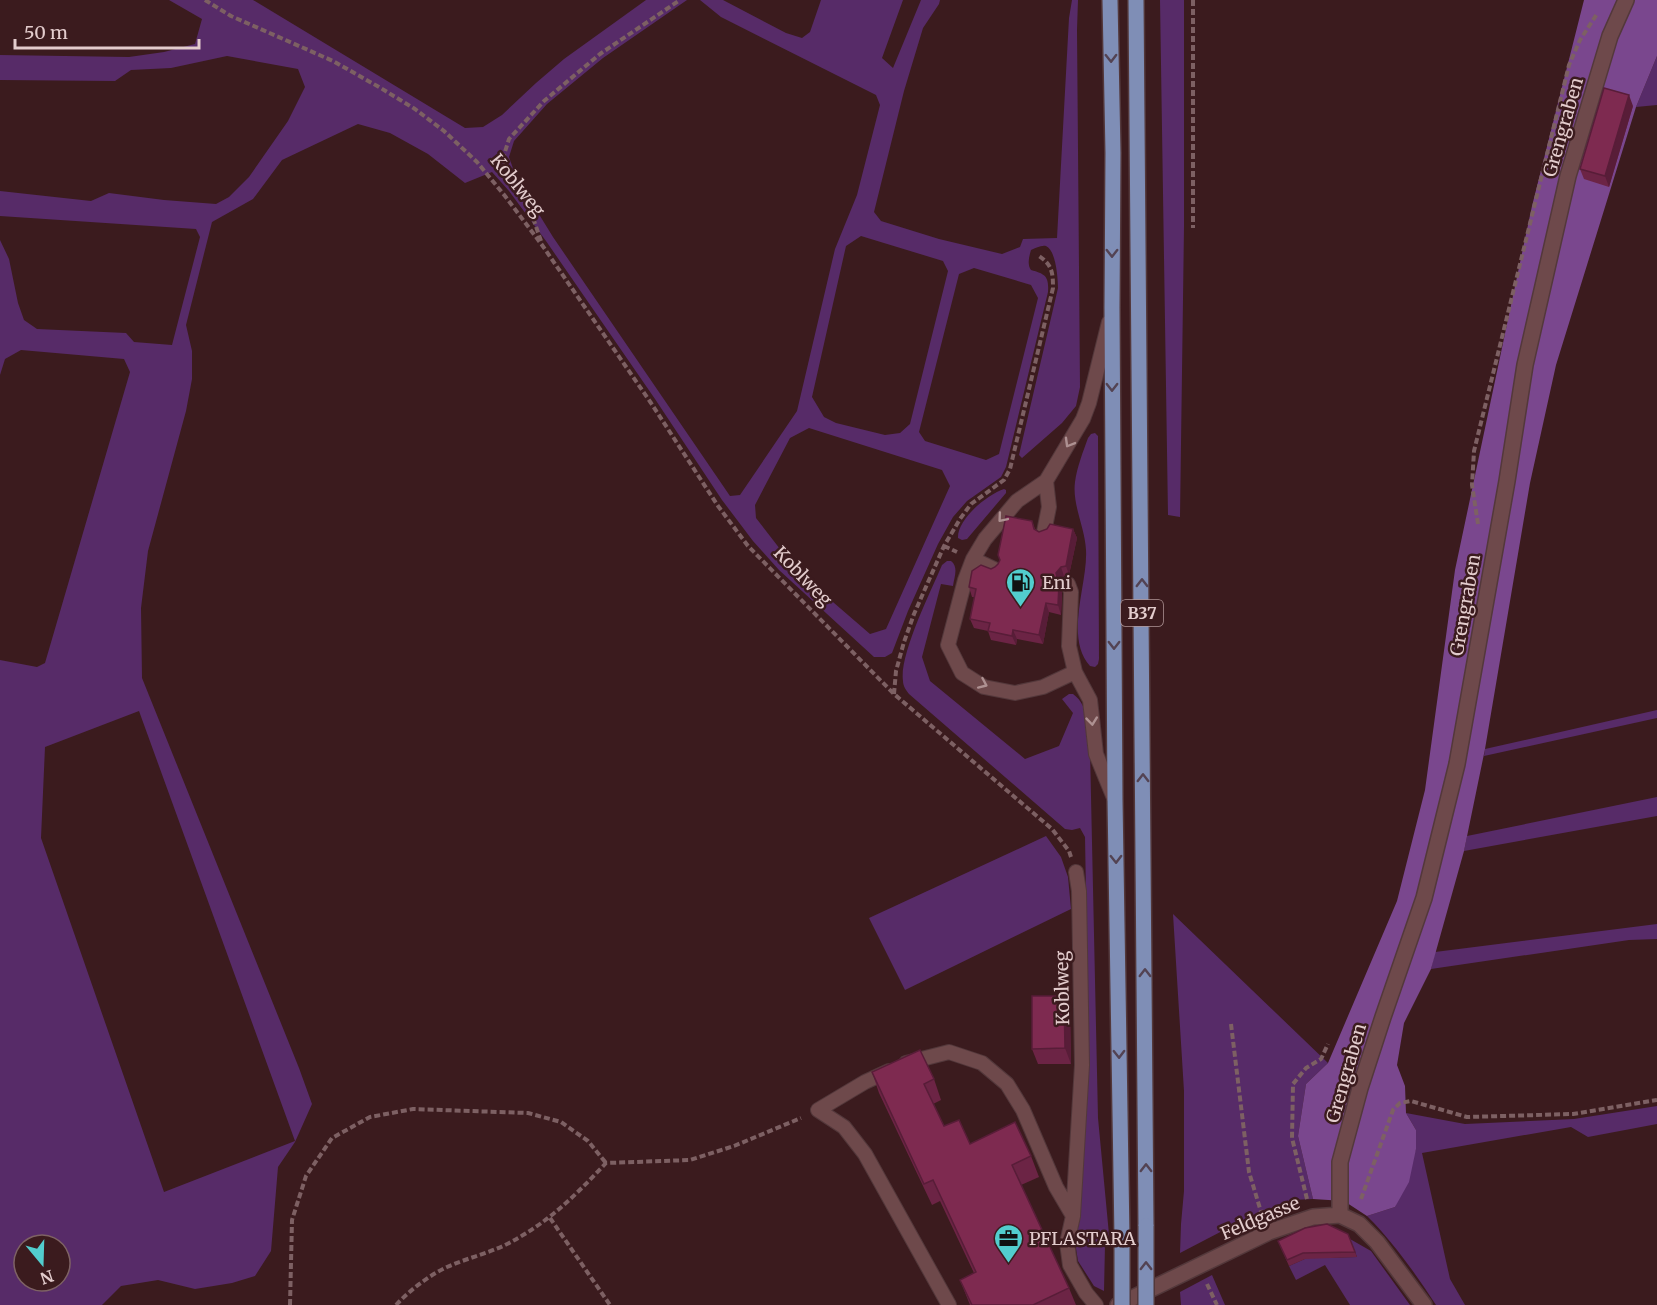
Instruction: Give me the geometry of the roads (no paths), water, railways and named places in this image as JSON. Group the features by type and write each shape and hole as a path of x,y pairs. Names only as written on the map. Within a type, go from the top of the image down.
{"main road":[{"name":"B37","path":"1110,0 1113,153 1115,800 1122,1237 1120,1305"},
{"name":"B37","path":"1136,0 1146,1305"}],"street":[{"name":"Grengraben","path":"1340,1215 1340,1162 1360,1088 1424,898 1457,764 1507,481 1525,364 1568,176 1610,36 1626,0"},
{"name":"Feldgasse","path":"1120,1305 1269,1232 1313,1217 1340,1215 1359,1224 1377,1242 1424,1305"}],"lane":[{"path":"1075,672 1043,687 1015,693 984,687 962,673 948,645 965,580 973,559 985,539 1017,501 1046,481 1083,419 1112,308"},
{"path":"1044,532 1049,507 1046,481"},
{"path":"973,559 994,569"},
{"path":"1068,584 1071,592 1069,646 1075,672 1090,700 1096,754 1115,800"},
{"name":"Koblweg","path":"1076,872 1079,891 1082,1065 1073,1216 1067,1243 1070,1265 1086,1293 1096,1305"},
{"path":"949,1305 865,1154 844,1126 818,1110 865,1082 912,1060 949,1052 982,1063 1007,1084 1023,1110 1056,1187 1073,1216"}],"place":[{"name":"Eni","path":"1021,608"},
{"name":"PFLASTARA","path":"1008,1264"}]}
